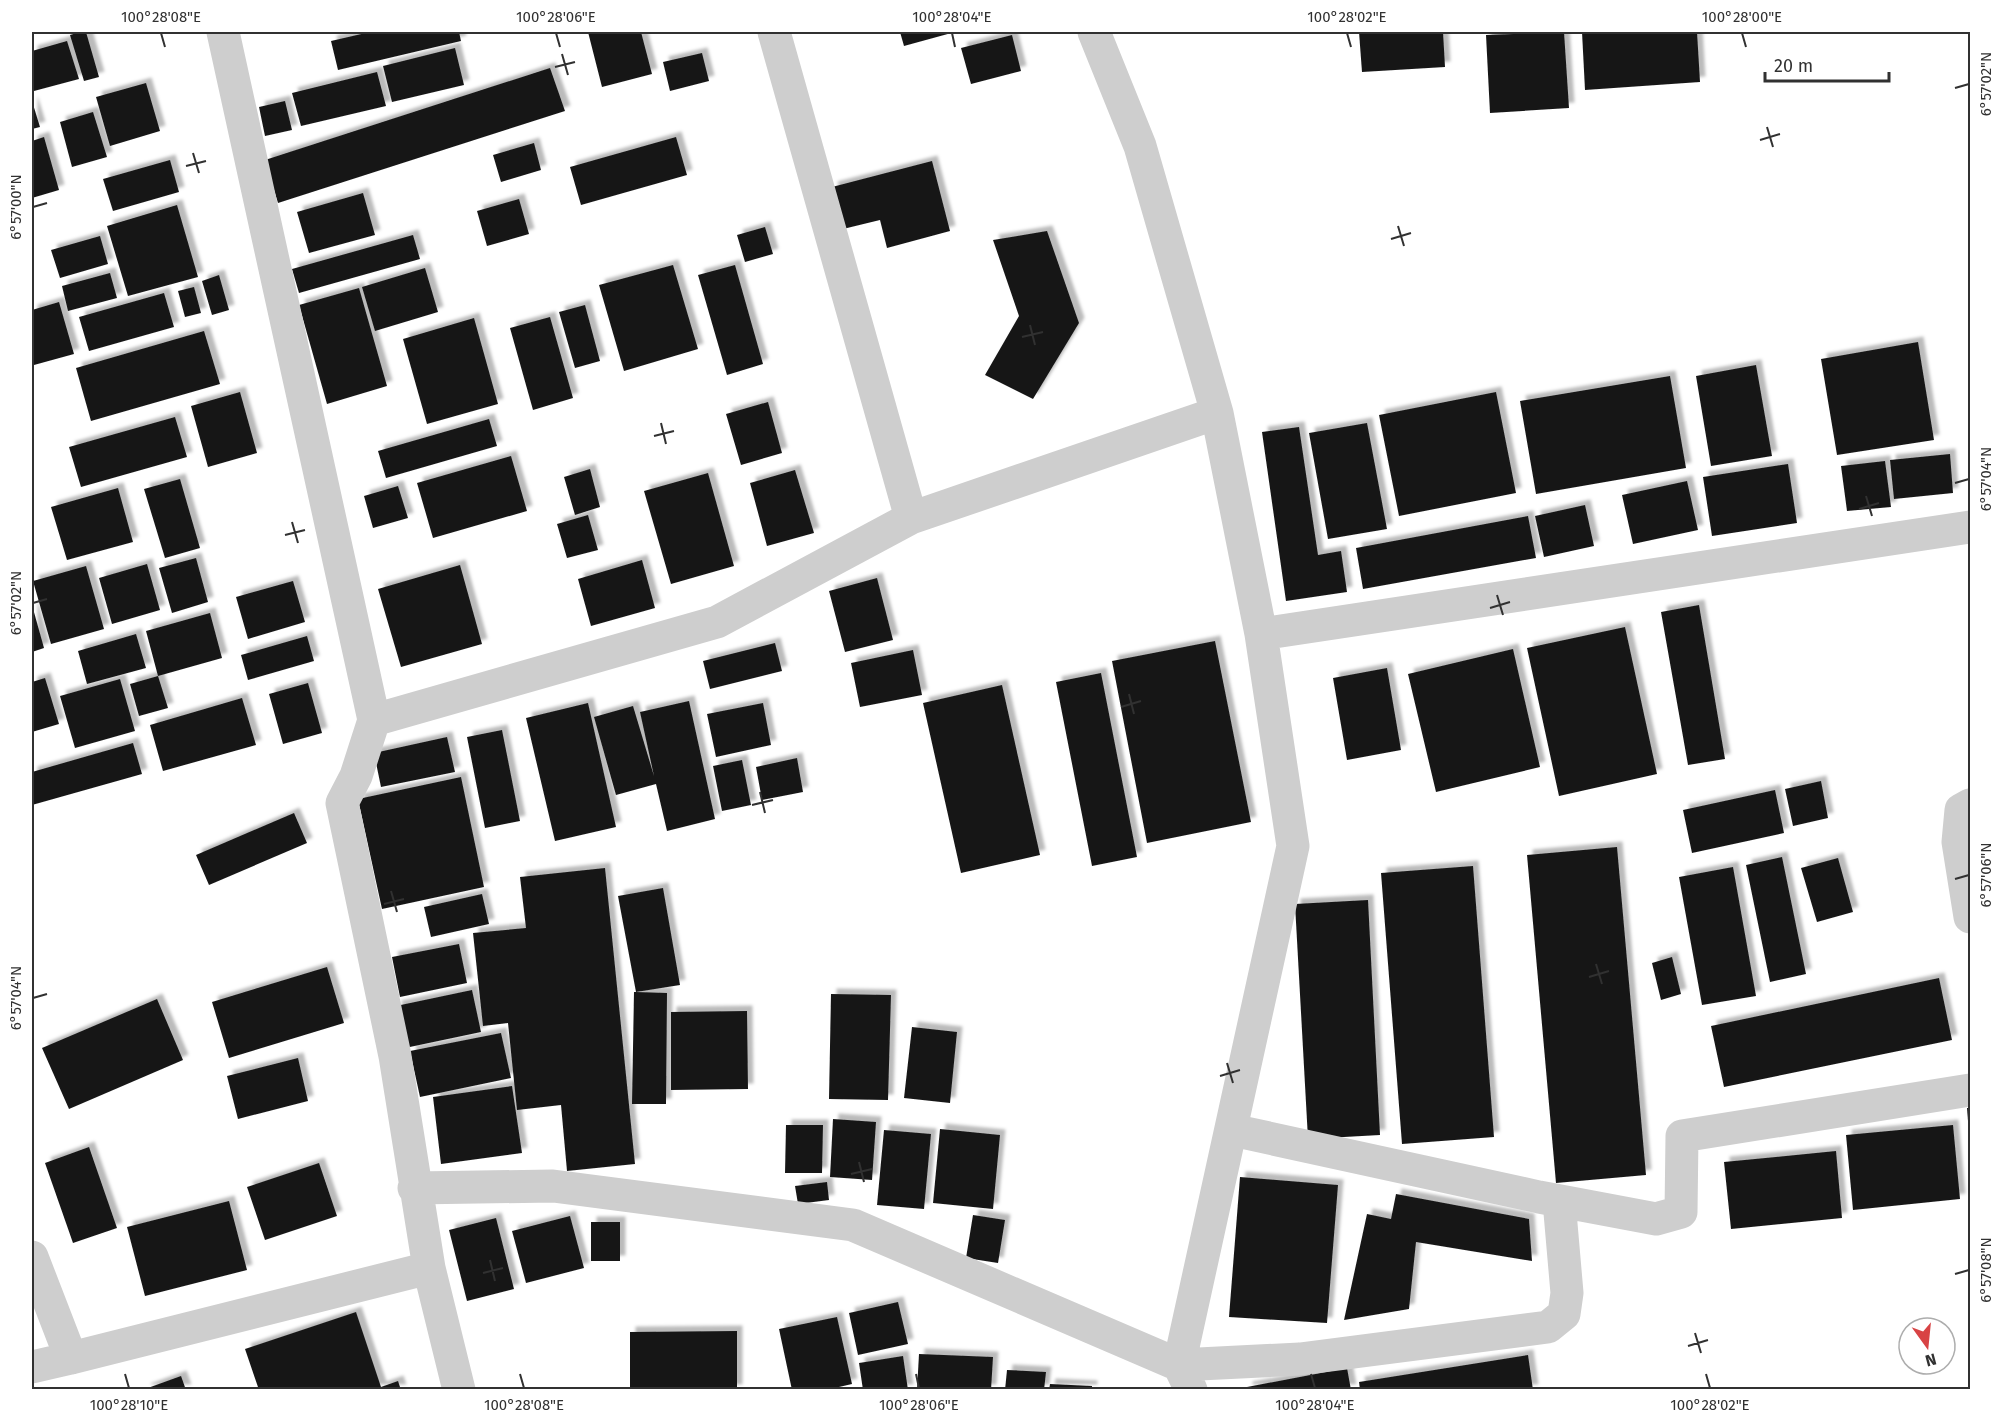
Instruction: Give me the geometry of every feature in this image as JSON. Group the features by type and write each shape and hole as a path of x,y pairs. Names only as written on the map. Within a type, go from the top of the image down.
{"street":[{"path":"223,32 374,720 356,776 342,804 395,1056 414,1188 429,1268 459,1389"},
{"path":"774,32 911,518"},
{"path":"1094,32 1140,146 1217,413 1260,634 1293,846 1232,1130 1185,1377"},
{"path":"374,720 717,622 911,518 1217,413"},
{"path":"1260,634 1971,527"},
{"path":"1971,805 1961,810 1958,842 1971,917"},
{"path":"1232,1130 1656,1220 1681,1212 1682,1136 1971,1090"},
{"path":"414,1188 553,1186 853,1225 1185,1377 1300,1359 1548,1327 1564,1314 1567,1293 1559,1201"},
{"path":"32,1257 71,1358"},
{"path":"32,1368 429,1268"}],"building":[{"path":"86,32 99,77 84,81 70,35"},
{"path":"370,32 459,32 461,41 338,70 331,41"},
{"path":"588,32 641,32 652,74 602,87"},
{"path":"900,32 955,32 904,46"},
{"path":"1359,32 1443,32 1445,67 1362,72"},
{"path":"1564,32 1569,108 1490,113 1486,35"},
{"path":"1582,32 1697,32 1700,82 1585,90"},
{"path":"1012,35 1021,71 971,84 961,48"},
{"path":"67,41 79,79 34,91 32,51"},
{"path":"455,48 464,85 392,102 383,66"},
{"path":"702,53 709,81 670,91 663,62"},
{"path":"550,68 565,111 278,203 265,160"},
{"path":"377,72 386,106 301,126 292,93"},
{"path":"146,83 160,131 110,146 96,97"},
{"path":"32,101 40,127 32,129"},
{"path":"285,101 292,130 265,136 259,107"},
{"path":"93,112 107,157 72,167 60,122"},
{"path":"44,137 59,190 32,198 32,141"},
{"path":"676,137 687,175 581,205 570,167"},
{"path":"534,143 541,170 501,182 493,155"},
{"path":"170,160 179,192 113,211 103,179"},
{"path":"932,161 950,231 887,248 880,220 843,229 832,187"},
{"path":"363,193 375,235 309,253 297,212"},
{"path":"519,199 529,234 487,246 477,211"},
{"path":"177,205 198,277 128,296 107,226"},
{"path":"765,227 773,254 745,262 737,235"},
{"path":"1047,231 1079,323 1033,399 985,375 1019,316 993,240"},
{"path":"413,235 420,259 299,293 292,269"},
{"path":"100,236 108,264 60,278 51,250"},
{"path":"673,265 698,349 624,371 599,285"},
{"path":"735,265 763,364 727,375 698,275"},
{"path":"425,268 438,312 375,331 362,287"},
{"path":"110,273 117,298 68,311 62,286"},
{"path":"219,275 229,310 212,315 202,281"},
{"path":"194,287 201,313 185,317 178,291"},
{"path":"359,288 387,386 327,404 299,305"},
{"path":"164,293 174,327 89,351 79,317"},
{"path":"59,302 74,354 34,365 32,310"},
{"path":"585,305 600,361 575,368 559,312"},
{"path":"550,317 573,398 533,410 510,328"},
{"path":"474,318 498,404 427,424 403,339"},
{"path":"204,331 220,384 91,421 76,368"},
{"path":"1918,342 1934,440 1837,455 1821,359"},
{"path":"1756,365 1772,456 1711,466 1696,376"},
{"path":"1670,376 1686,468 1536,494 1520,401"},
{"path":"240,392 257,453 208,467 191,406"},
{"path":"1496,392 1516,493 1399,516 1379,415"},
{"path":"768,402 782,453 741,465 726,414"},
{"path":"175,417 187,457 81,487 69,447"},
{"path":"489,419 497,446 386,478 378,451"},
{"path":"1367,423 1387,529 1328,539 1309,433"},
{"path":"1299,427 1318,555 1341,551 1347,592 1286,601 1262,432"},
{"path":"1950,454 1953,493 1894,499 1890,460"},
{"path":"511,456 527,511 433,538 417,483"},
{"path":"1885,461 1891,507 1847,511 1841,466"},
{"path":"1788,464 1797,523 1712,536 1703,477"},
{"path":"590,469 600,507 575,515 564,477"},
{"path":"795,470 814,533 767,546 750,483"},
{"path":"708,473 734,566 671,584 644,491"},
{"path":"180,479 200,548 165,558 144,489"},
{"path":"1687,481 1698,530 1633,544 1622,495"},
{"path":"398,486 408,518 373,528 364,496"},
{"path":"118,488 133,542 67,560 51,507"},
{"path":"1585,505 1594,546 1544,557 1535,516"},
{"path":"588,515 598,550 567,558 557,524"},
{"path":"1528,516 1536,558 1363,589 1356,548"},
{"path":"196,558 208,602 172,613 159,568"},
{"path":"642,560 655,608 591,626 578,579"},
{"path":"147,564 160,610 112,624 99,578"},
{"path":"460,565 482,644 401,667 378,589"},
{"path":"86,566 104,629 51,644 33,581"},
{"path":"877,578 893,640 845,652 829,591"},
{"path":"293,581 305,622 248,639 236,597"},
{"path":"32,605 44,648 32,652"},
{"path":"1699,605 1725,759 1688,765 1661,612"},
{"path":"210,613 222,658 158,676 146,631"},
{"path":"1625,627 1657,774 1559,796 1527,648"},
{"path":"136,634 146,668 87,684 78,651"},
{"path":"307,636 314,661 248,680 241,655"},
{"path":"1215,641 1251,822 1147,843 1112,661"},
{"path":"775,643 782,671 710,689 703,661"},
{"path":"1513,649 1540,767 1436,792 1408,674"},
{"path":"913,650 922,695 860,707 851,663"},
{"path":"1387,668 1401,750 1347,760 1333,678"},
{"path":"1101,673 1137,857 1092,866 1056,682"},
{"path":"158,676 168,708 139,716 130,684"},
{"path":"45,678 59,724 32,732 32,682"},
{"path":"120,679 135,731 75,748 60,696"},
{"path":"308,683 322,733 283,744 269,694"},
{"path":"1002,685 1040,855 961,873 923,703"},
{"path":"242,698 256,745 163,771 150,725"},
{"path":"689,701 715,819 667,831 656,784 616,795 594,717 633,706 654,776 640,712"},
{"path":"588,703 616,827 555,841 526,718"},
{"path":"763,703 771,745 716,757 707,714"},
{"path":"502,730 520,821 485,828 467,737"},
{"path":"447,737 455,772 381,787 374,753"},
{"path":"133,743 142,774 32,805 32,772"},
{"path":"797,758 803,792 762,800 756,767"},
{"path":"742,760 751,805 722,811 713,766"},
{"path":"461,777 484,887 382,909 358,799"},
{"path":"1821,781 1828,818 1793,826 1785,789"},
{"path":"1775,790 1784,833 1692,853 1683,810"},
{"path":"294,813 307,843 209,885 196,855"},
{"path":"1617,847 1646,1175 1556,1183 1527,855"},
{"path":"1782,857 1806,974 1770,982 1746,865"},
{"path":"1838,858 1853,912 1817,922 1801,868"},
{"path":"1473,866 1494,1137 1402,1144 1381,873"},
{"path":"1733,867 1756,996 1702,1005 1679,877"},
{"path":"605,868 635,1164 567,1171 561,1105 517,1110 508,1023 483,1026 473,933 526,928 520,877"},
{"path":"663,888 680,985 636,992 618,896"},
{"path":"482,894 489,924 431,937 424,907"},
{"path":"1368,900 1380,1135 1308,1139 1295,904"},
{"path":"459,944 467,983 400,997 392,957"},
{"path":"1672,957 1681,994 1661,1000 1652,963"},
{"path":"327,967 344,1023 229,1058 212,1002"},
{"path":"1939,978 1952,1040 1724,1087 1711,1026"},
{"path":"472,990 481,1032 405,1048 396,1006"},
{"path":"634,992 667,993 666,1104 632,1104"},
{"path":"831,994 891,995 888,1100 829,1099"},
{"path":"157,999 183,1060 69,1109 42,1048"},
{"path":"747,1011 748,1089 671,1090 671,1012"},
{"path":"912,1027 957,1032 950,1103 904,1098"},
{"path":"501,1033 511,1078 420,1097 410,1051"},
{"path":"298,1058 308,1101 238,1119 227,1076"},
{"path":"512,1086 522,1153 441,1164 433,1097"},
{"path":"1967,1108 1970,1108 1970,1134 1969,1134"},
{"path":"833,1119 876,1122 872,1180 830,1177"},
{"path":"786,1125 823,1125 822,1173 785,1173"},
{"path":"1953,1125 1960,1199 1853,1210 1846,1135"},
{"path":"940,1129 1000,1135 993,1209 933,1203"},
{"path":"884,1130 931,1134 924,1209 877,1205"},
{"path":"89,1147 117,1228 73,1243 45,1163"},
{"path":"1836,1151 1842,1218 1731,1229 1724,1162"},
{"path":"319,1163 337,1216 265,1240 247,1187"},
{"path":"1240,1177 1338,1185 1327,1323 1229,1317"},
{"path":"827,1182 829,1200 798,1204 795,1186"},
{"path":"1396,1194 1529,1219 1532,1261 1416,1242 1409,1309 1344,1320 1367,1214 1391,1219"},
{"path":"229,1201 247,1270 145,1296 127,1227"},
{"path":"973,1215 1005,1220 998,1263 966,1258"},
{"path":"570,1216 584,1268 526,1283 512,1231"},
{"path":"496,1218 514,1289 467,1301 449,1230"},
{"path":"591,1222 620,1222 620,1261 591,1261"},
{"path":"898,1302 908,1344 858,1355 849,1313"},
{"path":"356,1312 381,1387 398,1381 401,1390 259,1390 245,1349"},
{"path":"837,1317 852,1384 826,1390 792,1390 779,1329"},
{"path":"737,1331 737,1390 630,1390 630,1332"},
{"path":"919,1354 993,1357 991,1390 917,1390"},
{"path":"1528,1355 1533,1390 1360,1390 1359,1382"},
{"path":"903,1356 908,1390 863,1390 859,1363"},
{"path":"1347,1368 1351,1390 1247,1390 1247,1387"},
{"path":"1007,1370 1046,1372 1044,1390 1005,1390"},
{"path":"181,1376 186,1390 145,1390 145,1389"},
{"path":"1050,1384 1092,1386 1092,1390 1049,1390"}]}
